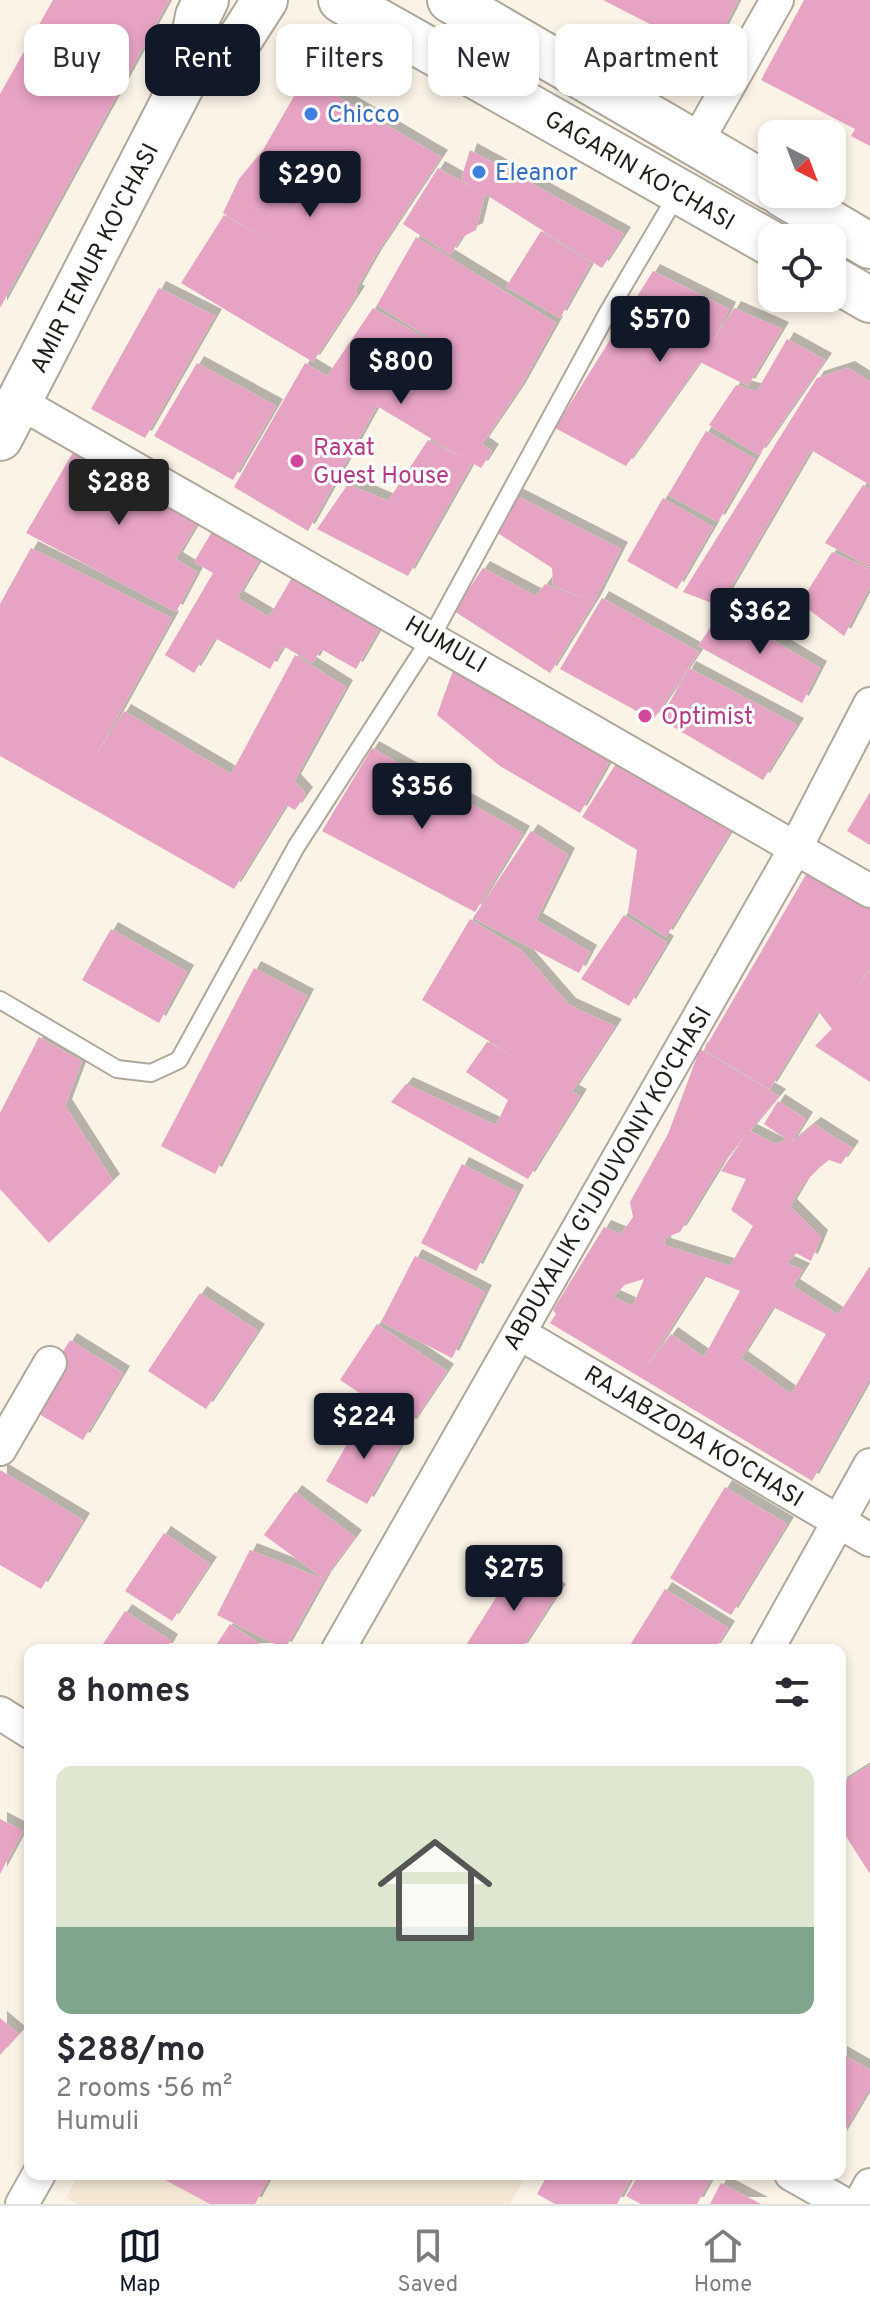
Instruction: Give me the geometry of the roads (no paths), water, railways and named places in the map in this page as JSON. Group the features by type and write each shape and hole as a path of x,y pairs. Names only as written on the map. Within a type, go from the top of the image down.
{"main road":[{"name":"AMIR TEMUR KO'CHASI","path":"196,24 206,0"},
{"name":"AMIR TEMUR KO'CHASI","path":"250,24 265,0"},
{"name":"GAGARIN KO'CHASI","path":"341,0 758,236"},
{"path":"450,0 758,180"},
{"name":"AMIR TEMUR KO'CHASI","path":"6,411 176,96"},
{"path":"806,208 870,246"},
{"path":"846,286 870,300"}],"street":[{"path":"696,143 777,0"},
{"name":"HUMULI","path":"6,411 432,636 870,891"},
{"name":"ABDUXALIK G'IJDUVONIY KO'CHASI","path":"341,1644 795,849 870,704"},
{"name":"RAJABZODA KO'CHASI","path":"519,1333 870,1540"},
{"path":"0,1449 50,1363"},
{"path":"770,1644 870,1465"},
{"path":"0,1713 24,1728"},
{"path":"22,2204 36,2180"},
{"path":"802,2180 844,2204"},
{"path":"860,2204 870,2185"}],"lane":[{"path":"0,1000 117,1069 151,1073 179,1060 296,847 432,636 608,312 678,191"}],"place":[{"name":"Chicco","path":"311,114"},
{"name":"Eleanor","path":"479,172"},
{"name":"Raxat Guest House","path":"297,461"},
{"name":"Optimist","path":"645,716"}]}
